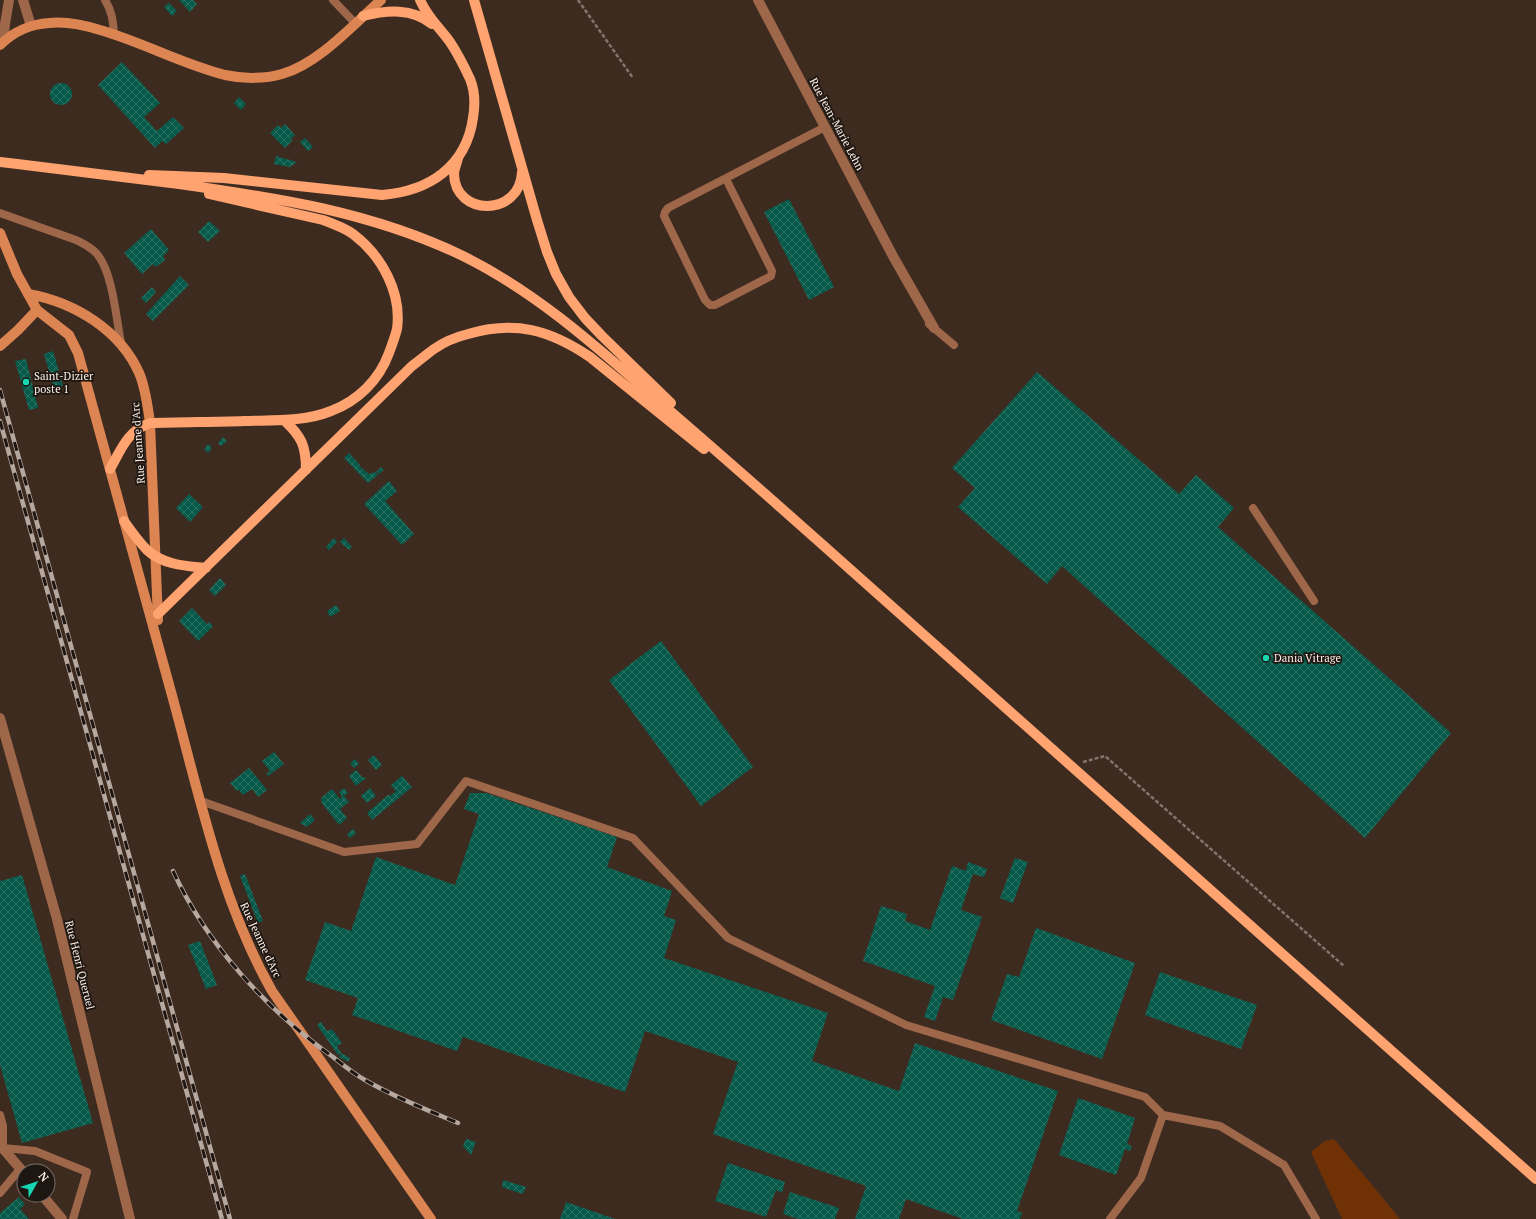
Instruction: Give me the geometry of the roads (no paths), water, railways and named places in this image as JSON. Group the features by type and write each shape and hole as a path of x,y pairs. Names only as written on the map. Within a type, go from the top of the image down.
{"main road":[{"path":"2,43 17,32 32,26 49,22 68,23 114,34 226,75 244,78 256,77 282,74 299,68 319,55 381,0"},
{"path":"420,0 436,26 462,61 471,82 475,106 471,132 458,158 454,172 456,184 463,196 473,203 485,206 497,205 507,201 515,194 520,185 522,169"},
{"path":"474,0 547,252 556,274 569,297 585,318 602,336 748,479"},
{"path":"359,19 378,12 405,12 426,19 436,26"},
{"path":"87,172 224,178 382,194 420,188 444,172 458,158"},
{"path":"0,162 267,196 346,213 413,234 466,257 522,290 582,334 748,479 1536,1179"},
{"path":"110,469 132,432 141,426 150,423 284,420 318,416 347,403 373,382 381,370 397,330 395,298 380,262 368,246 352,234 323,220 145,180"},
{"name":"Rue Jeanne d'Arc","path":"0,233 17,274 38,310 46,318 62,328 69,335 78,352 201,802 232,905 257,963 272,991 432,1219"},
{"name":"Rue Jeanne d'Arc","path":"28,294 39,296 71,307 97,322 121,343 140,375 146,395 150,423 155,556 161,654"},
{"path":"0,346 38,310"},
{"path":"158,614 412,366 435,348 456,338 481,330 506,327 528,329 550,336 573,346 810,534"},
{"path":"284,420 295,430 300,438 306,455 306,470"},
{"path":"124,522 148,551 155,556 167,562 179,565 206,568"}],"street":[{"path":"2,43 9,0"},
{"path":"23,0 32,26"},
{"name":"Rue Jean-Marie Lehn","path":"758,0 931,326"},
{"name":"Rue Henri Queruel","path":"0,718 56,919 130,1219"},
{"path":"1,1148 16,1164"},
{"path":"49,1203 62,1219"}],"lane":[{"path":"105,0 113,19 114,34"},
{"path":"333,0 359,19"},
{"path":"726,179 772,271 771,276 715,305 710,306 705,300 664,216 665,212 668,208 825,127"},
{"path":"0,213 76,240 88,246 97,254 104,265 109,279 121,343"},
{"path":"931,326 954,345"},
{"path":"1254,508 1314,601"},
{"path":"201,802 344,852 417,844 466,781 633,838 728,938 906,1025 1145,1097 1162,1115 1220,1126 1284,1165 1316,1219"},
{"path":"0,1115 3,1126 1,1148 35,1151 87,1172 73,1219"},
{"path":"1110,1219 1141,1178 1162,1115"},
{"path":"0,1193 16,1177"}],"railway":[{"path":"0,390 230,1219"},
{"path":"0,421 222,1219"},
{"path":"173,871 203,925 221,950 262,997 285,1019 361,1078 399,1098 458,1123"}],"place":[{"name":"Saint-Dizier poste 1","path":"26,382"},
{"name":"Dania Vitrage","path":"1266,658"}]}
